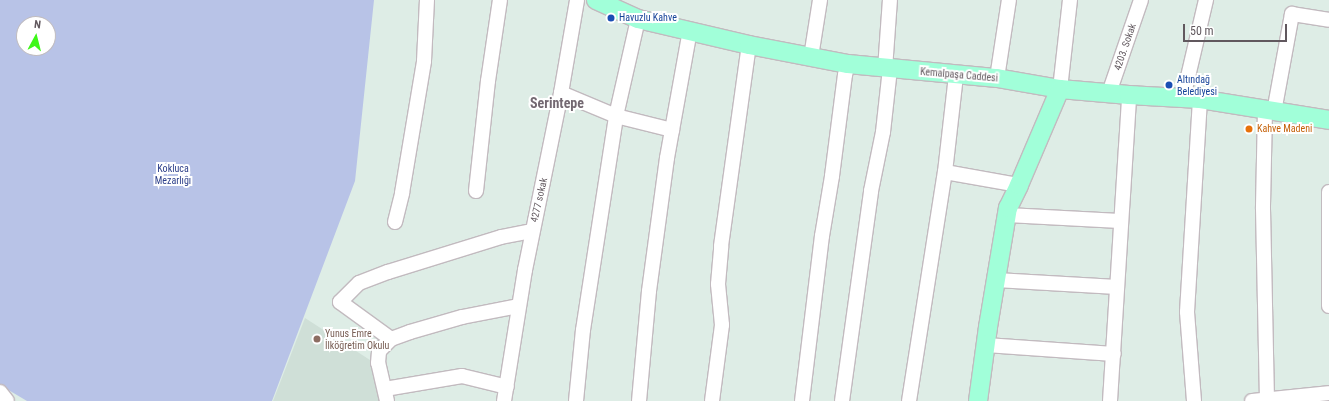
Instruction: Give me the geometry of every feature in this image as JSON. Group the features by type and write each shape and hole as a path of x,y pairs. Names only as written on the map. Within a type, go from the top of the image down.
{"main road":[{"name":"Kemalpaşa Caddesi","path":"596,0 638,18 749,45 848,64 888,69 997,78 1060,89 1129,96 1192,99 1329,120"},
{"path":"978,401 1008,208 1020,185 1060,89"}],"street":[{"path":"395,222 406,170 424,61 427,0"},
{"path":"476,191 488,81 500,0"},
{"name":"4277 sokak","path":"506,394 518,306 561,93 577,0"},
{"path":"811,57 820,0"},
{"path":"842,401 871,191 883,132 888,69 890,0"},
{"path":"997,78 1009,0"},
{"path":"1060,89 1063,51 1070,0"},
{"name":"4203. Sokak","path":"1109,93 1141,0"},
{"path":"1194,401 1187,312 1192,99 1186,79 1206,0"},
{"path":"1267,399 1264,209 1269,111 1292,14 1329,20"},
{"path":"576,401 583,330 616,116 638,18"},
{"path":"639,401 649,291 672,130 690,30"},
{"path":"712,401 722,325 718,284 721,246 749,45"},
{"path":"802,401 822,236 848,64"},
{"path":"909,401 945,172 956,75"},
{"path":"561,93 616,116 672,130"},
{"path":"1110,401 1114,354 1120,221 1129,96"},
{"path":"945,172 1020,185"},
{"path":"1329,192 1329,306"},
{"path":"1007,216 1120,221"},
{"path":"391,339 340,302 359,283 388,272 501,236 532,231"},
{"path":"996,280 1117,287"},
{"path":"506,394 462,376 386,395 378,363 379,351 391,339 410,332 462,317 518,306"},
{"path":"986,345 1114,354"},
{"path":"0,392 7,401"},
{"path":"1252,401 1308,398 1329,393"}],"shaded area":[{"name":"Yunus Emre İlköğretim Okulu","path":"305,318 370,360 380,401 273,401"}],"green space":[{"name":"Kokluca Mezarlığı","path":"0,0 374,0 355,181 272,401 27,401 0,385"}],"place":[{"name":"Havuzlu Kahve","path":"611,18"},
{"name":"Altındağ Belediyesi","path":"1169,85"},
{"name":"Kahve Madeni","path":"1249,129"},
{"name":"Yunus Emre İlköğretim Okulu","path":"317,339"}],"district":[{"name":"Serintepe","path":"557,103"}]}
